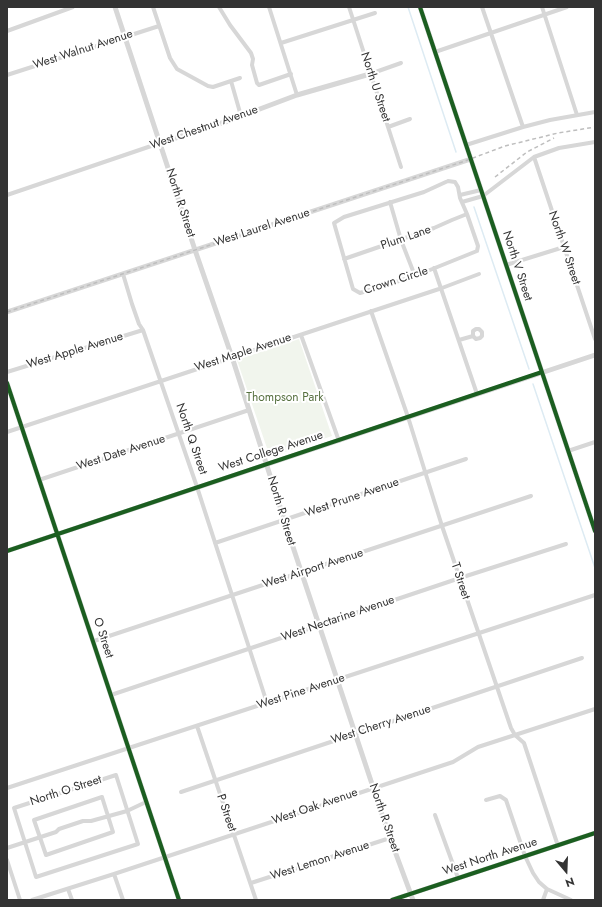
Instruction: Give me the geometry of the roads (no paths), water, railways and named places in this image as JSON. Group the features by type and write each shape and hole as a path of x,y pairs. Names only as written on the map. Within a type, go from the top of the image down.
{"street":[{"path":"7,31 73,7"},
{"name":"North R Street","path":"115,7 195,250 232,356 301,573 390,838 413,900"},
{"path":"153,7 170,58 177,69 208,86 213,87 240,78"},
{"path":"219,7 250,53 253,59 252,65 257,83 259,84 290,74"},
{"path":"269,7 297,95"},
{"name":"North U Street","path":"349,7 401,167"},
{"name":"North V Street","path":"420,7 595,531"},
{"path":"482,7 523,127"},
{"path":"542,7 577,115"},
{"path":"435,52 567,7"},
{"path":"281,43 375,13"},
{"name":"West Walnut Avenue","path":"7,75 159,26"},
{"name":"West Chestnut Avenue","path":"7,194 241,116 297,95 370,74 401,63"},
{"path":"231,81 241,116"},
{"path":"466,145 523,127 595,112"},
{"path":"388,127 410,119"},
{"path":"462,202 483,196 534,157 559,148 595,142"},
{"name":"North W Street","path":"534,157 595,339"},
{"name":"West Laurel Avenue","path":"7,312 471,159"},
{"name":"Crown Circle","path":"448,181 455,182 460,195 478,246 477,251 415,276 360,293 353,289 334,223 344,216 424,192 448,181"},
{"path":"460,195 481,190"},
{"path":"390,202 401,240 415,276"},
{"name":"Plum Lane","path":"344,259 401,240 467,214"},
{"path":"506,265 564,247"},
{"path":"434,268 477,394"},
{"name":"North Q Street","path":"123,274 139,324 143,330 197,488 268,703"},
{"name":"West Maple Avenue","path":"7,432 232,356 301,335 442,288 479,274"},
{"name":"T Street","path":"371,311 408,417 442,526 510,728 524,743 558,846"},
{"name":"West Apple Avenue","path":"7,372 143,330"},
{"path":"301,335 339,441"},
{"path":"459,340 473,336"},
{"name":"West College Avenue","path":"7,551 595,355"},
{"name":"O Street","path":"7,383 180,900"},
{"name":"West Date Avenue","path":"39,480 248,410"},
{"path":"568,451 595,442"},
{"name":"West Prune Avenue","path":"215,543 466,459"},
{"name":"West Airport Avenue","path":"94,641 531,496"},
{"name":"West Nectarine Avenue","path":"111,695 566,544"},
{"name":"West Pine Avenue","path":"7,788 595,595"},
{"name":"West Cherry Avenue","path":"181,792 582,658"},
{"name":"West Oak Avenue","path":"32,900 454,762 478,747 595,709"},
{"name":"P Street","path":"197,726 256,900"},
{"name":"North O Street","path":"116,775 127,810 138,844 36,877 14,808 116,775"},
{"path":"486,800 500,796 506,800 525,856 536,878 547,889 572,900"},
{"path":"102,797 108,815 113,832 46,855 34,820 102,797"},
{"path":"7,848 40,838 80,822 91,821 127,810 146,802"},
{"path":"435,815 458,878"},
{"name":"West North Avenue","path":"392,900 595,833"},
{"name":"West Lemon Avenue","path":"250,883 390,838"},
{"path":"7,860 20,900"},
{"path":"114,874 123,900"},
{"path":"68,889 72,900"},
{"path":"543,900 547,889"}],"waterway":[{"path":"408,7 456,152"},
{"path":"474,207 529,369"},
{"path":"533,384 595,568"}],"railway":[{"path":"7,312 465,161 505,146 558,133 595,127"},
{"path":"495,177 527,152 554,138"}],"park label":[{"name":"Thompson Park","path":"285,398"}]}
